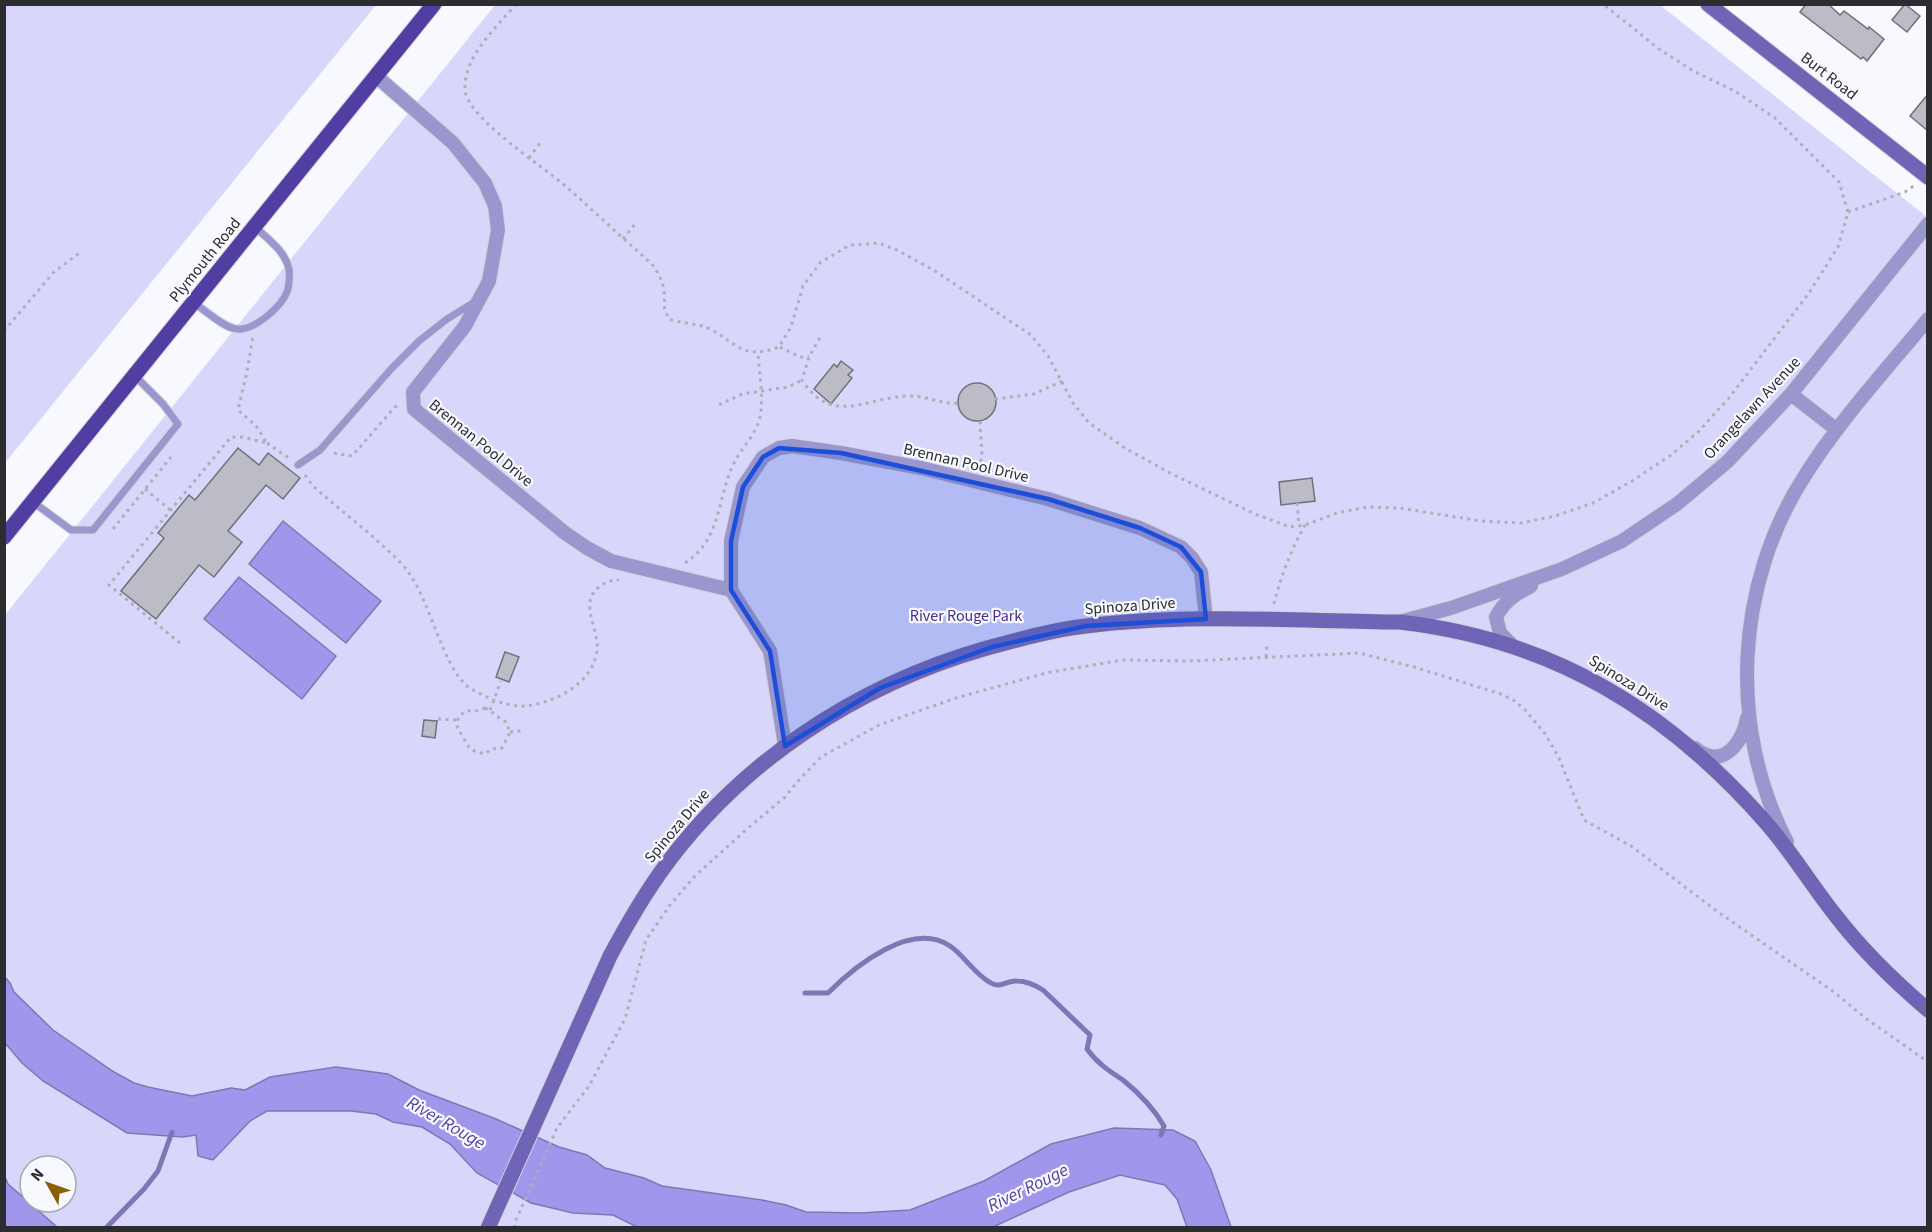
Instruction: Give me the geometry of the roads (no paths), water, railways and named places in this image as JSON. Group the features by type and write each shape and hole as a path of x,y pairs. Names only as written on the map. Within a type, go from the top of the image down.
{"main road":[{"name":"Plymouth Road","path":"4,537 434,4"}],"street":[{"name":"Burt Road","path":"1708,4 1923,180"},
{"name":"Brennan Pool Drive","path":"376,76 453,143 485,183 495,206 498,230 489,281 465,326 413,392 414,409 565,533 587,548 611,561 731,590 730,541 743,487 763,457 779,448 792,446 921,468 1048,499 1140,528 1181,547 1192,558 1201,572 1206,619"},
{"name":"Orangelawn Avenue","path":"1513,646 1500,633 1497,624 1496,617 1501,608 1511,598 1562,569 1622,541 1677,504 1735,454 1791,394 1928,224"},
{"path":"1796,860 1762,782 1754,748 1749,710 1747,663 1755,595 1776,530 1791,499 1816,458 1928,319"},
{"path":"1791,394 1837,430"},
{"name":"Orangelawn Avenue","path":"1399,622 1451,608 1562,569"},
{"path":"731,590 770,651 785,746"},
{"name":"Spinoza Drive","path":"488,1227 610,956 630,918 660,873 716,807 739,784 785,746 832,714 880,688 960,656 1044,633 1086,626 1206,619 1399,622 1452,630 1513,646 1576,671 1647,712 1688,744 1743,797 1796,860 1856,941 1895,981 1928,1010"},
{"path":"1688,744 1708,756 1720,756 1731,750 1742,738 1749,710"}],"lane":[{"path":"194,303 221,322 237,329 254,325 270,314 287,292 289,270 280,249 255,226"},
{"path":"298,465 320,450 391,369 419,341 447,319 479,299"},
{"path":"33,502 71,530 93,530 178,424 163,404 135,376"}],"water":[{"path":"283,521 381,601 346,643 249,564"},
{"path":"239,577 336,656 302,699 204,619"},
{"name":"River Rouge","path":"4,976 14,992 53,1030 134,1083 192,1096 231,1088 245,1090 270,1077 336,1067 388,1074 419,1090 496,1119 559,1147 587,1155 605,1168 644,1178 662,1186 762,1200 806,1212 861,1213 910,1210 984,1181 1051,1144 1114,1128 1173,1130 1195,1141 1211,1170 1231,1227 1187,1227 1177,1199 1165,1185 1120,1175 1069,1192 993,1227 637,1227 613,1215 573,1213 531,1203 477,1173 450,1144 422,1127 393,1122 376,1114 351,1111 267,1111 250,1121 213,1160 198,1156 196,1135 183,1137 127,1133 43,1081 22,1063 5,1043"},
{"path":"5,1177 8,1184 18,1193 18,1214 42,1214 57,1227 5,1227"}],"waterway":[{"path":"805,993 828,993 853,971 884,950 918,939 935,939 950,946 980,975 994,985 1020,981 1043,990 1090,1035 1087,1049 1095,1058 1129,1085 1151,1107 1164,1126 1161,1135"},
{"path":"106,1228 158,1171 172,1132"}],"park label":[{"name":"River Rouge Park","path":"966,616"}]}
